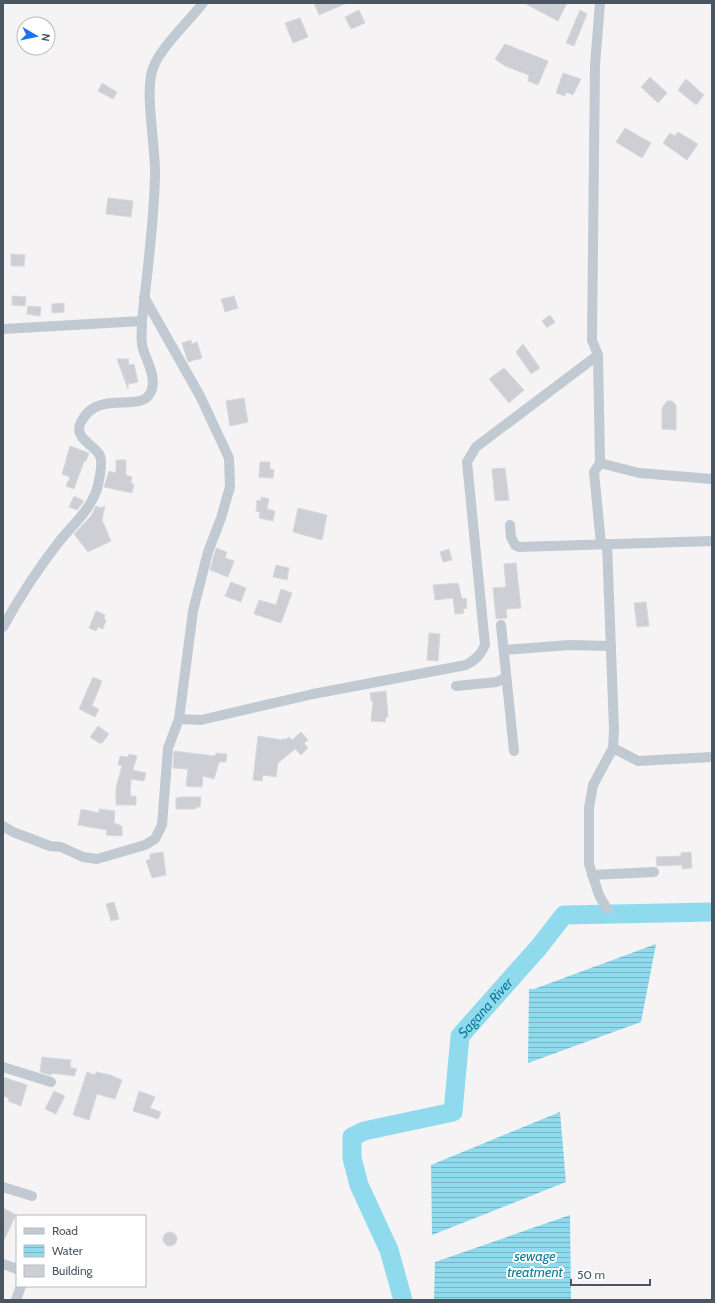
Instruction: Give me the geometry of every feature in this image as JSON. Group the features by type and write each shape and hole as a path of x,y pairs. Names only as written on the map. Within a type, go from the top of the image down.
{"street":[{"path":"3,627 15,606 57,544 92,503 97,488 100,460 99,454 81,436 79,424 84,416 90,409 107,402 137,402 144,399 151,391 152,382 150,367 142,343 142,321 155,176 155,152 150,80 154,66 160,56 203,3"},
{"path":"600,3 595,65 592,257 592,340 598,355 600,463 594,472 604,544 611,646 614,730 613,748 593,785 590,797 589,864 599,895 607,909"},
{"path":"3,826 13,832 50,846 61,847 83,857 97,859 145,845 155,839 162,825 168,748 179,719 193,611 208,552 222,518 230,487 229,458 200,396 144,297"},
{"path":"3,329 142,321"},
{"path":"179,719 201,720 312,694 466,665 474,661 482,652 485,645 467,462 476,447 598,355"},
{"path":"600,463 639,473 712,479"},
{"path":"510,525 511,537 514,545 519,547 712,540"},
{"path":"501,625 505,650 506,677 514,751"},
{"path":"505,650 569,645 611,646"},
{"path":"456,686 497,682 506,677"},
{"path":"613,748 638,761 712,757"},
{"path":"592,875 654,872"},
{"path":"3,1067 50,1082"},
{"path":"3,1187 32,1196"},
{"path":"3,1264 16,1270"},
{"path":"16,1300 21,1287"}],"water":[{"path":"656,944 641,1022 528,1063 529,989 534,989"},
{"path":"560,1112 566,1182 432,1235 431,1165"},
{"name":"sewage treatment","path":"570,1215 571,1300 434,1300 435,1262"}],"building":[{"path":"314,3 347,3 319,15"},
{"path":"524,3 567,3 558,21"},
{"path":"359,10 365,23 351,29 345,17"},
{"path":"580,10 587,14 574,46 566,43"},
{"path":"300,18 308,37 293,43 285,23"},
{"path":"505,44 548,61 538,85 528,81 529,75 505,66 495,59"},
{"path":"563,73 581,79 573,95 566,92 565,96 556,93"},
{"path":"650,77 667,93 658,103 641,87"},
{"path":"686,79 704,95 696,105 678,90"},
{"path":"102,83 117,92 113,99 98,91"},
{"path":"625,128 651,143 642,158 616,142"},
{"path":"678,132 698,144 687,160 663,143 670,133 675,136"},
{"path":"108,198 133,201 131,217 106,214"},
{"path":"11,254 25,255 24,266 11,266"},
{"path":"12,296 26,297 25,306 12,305"},
{"path":"234,296 238,308 225,312 221,299"},
{"path":"64,303 64,312 52,313 52,304"},
{"path":"28,306 41,307 40,316 27,314"},
{"path":"550,315 555,322 547,328 542,321"},
{"path":"191,340 192,344 197,342 202,358 188,362 182,343"},
{"path":"523,344 540,368 531,374 516,352"},
{"path":"117,359 129,359 128,365 134,364 138,382 129,384 128,382 128,389"},
{"path":"504,368 524,390 509,403 489,379"},
{"path":"244,398 248,422 230,426 226,401"},
{"path":"667,401 672,401 676,405 676,430 662,429 662,408"},
{"path":"70,446 89,453 86,461 84,461 74,489 66,486 70,477 62,474"},
{"path":"116,460 126,460 126,475 132,477 131,483 134,484 132,493 104,487 109,471 116,473"},
{"path":"260,462 270,462 270,469 274,470 273,478 259,477"},
{"path":"505,468 509,500 495,501 492,469"},
{"path":"74,496 84,501 77,510 69,507"},
{"path":"261,497 269,499 267,509 275,511 273,521 259,518 260,512 256,511 257,500 261,501"},
{"path":"96,506 101,508 105,506 102,520 111,541 88,552 74,534 91,516"},
{"path":"298,508 327,515 322,540 293,532"},
{"path":"216,548 227,552 225,558 234,561 228,577 210,570"},
{"path":"449,549 452,560 443,562 440,552"},
{"path":"516,563 521,608 506,609 507,618 496,619 493,588 506,587 504,564"},
{"path":"276,565 289,568 287,580 273,577"},
{"path":"231,582 246,588 241,602 225,596"},
{"path":"458,583 462,599 466,598 467,608 463,609 464,613 455,614 453,598 435,600 433,585"},
{"path":"281,589 292,593 281,623 254,614 259,600 276,605"},
{"path":"646,602 649,626 637,627 634,603"},
{"path":"96,611 105,615 104,619 106,620 103,629 98,627 96,631 89,628"},
{"path":"429,633 440,634 438,661 427,660"},
{"path":"93,677 102,681 92,706 99,709 95,717 79,709"},
{"path":"386,691 388,717 386,717 385,722 371,721 373,701 371,701 370,693"},
{"path":"98,726 109,734 102,743 99,743 90,737"},
{"path":"301,732 308,740 304,743 308,748 301,755 295,749 278,763 276,777 263,775 262,781 253,780 258,736 282,740 289,737 292,740"},
{"path":"174,751 215,756 216,753 227,754 226,762 219,762 214,779 203,776 202,787 186,786 188,769 173,768"},
{"path":"129,754 137,756 133,770 146,773 144,781 131,779 130,796 136,796 136,805 116,805 116,787 122,766 118,765 120,756 128,757"},
{"path":"201,797 200,807 196,807 196,809 176,809 176,798"},
{"path":"81,809 99,813 99,809 115,811 114,823 122,826 122,836 106,835 107,830 78,825"},
{"path":"163,852 166,875 152,878 146,860 150,860 150,854"},
{"path":"691,852 692,868 682,869 682,865 657,866 656,857 681,856 681,853"},
{"path":"114,902 119,919 111,921 106,904"},
{"path":"42,1057 71,1060 70,1067 77,1069 74,1076 52,1073 51,1075 40,1072"},
{"path":"87,1072 95,1075 96,1072 110,1075 122,1080 115,1099 97,1094 89,1120 73,1115"},
{"path":"3,1077 27,1085 21,1106 8,1101 9,1098 3,1096"},
{"path":"54,1091 65,1096 56,1114 45,1109"},
{"path":"139,1091 155,1097 150,1108 161,1112 158,1119 133,1111"},
{"path":"3,1208 16,1215 3,1242"},
{"path":"170,1232 175,1234 177,1239 175,1244 170,1246 165,1244 163,1239 165,1234"}],"waterway":[{"name":"Sagana River","path":"403,1300 389,1250 359,1185 352,1158 352,1137 364,1131 453,1112 460,1036 539,947 564,915 712,912"}]}
